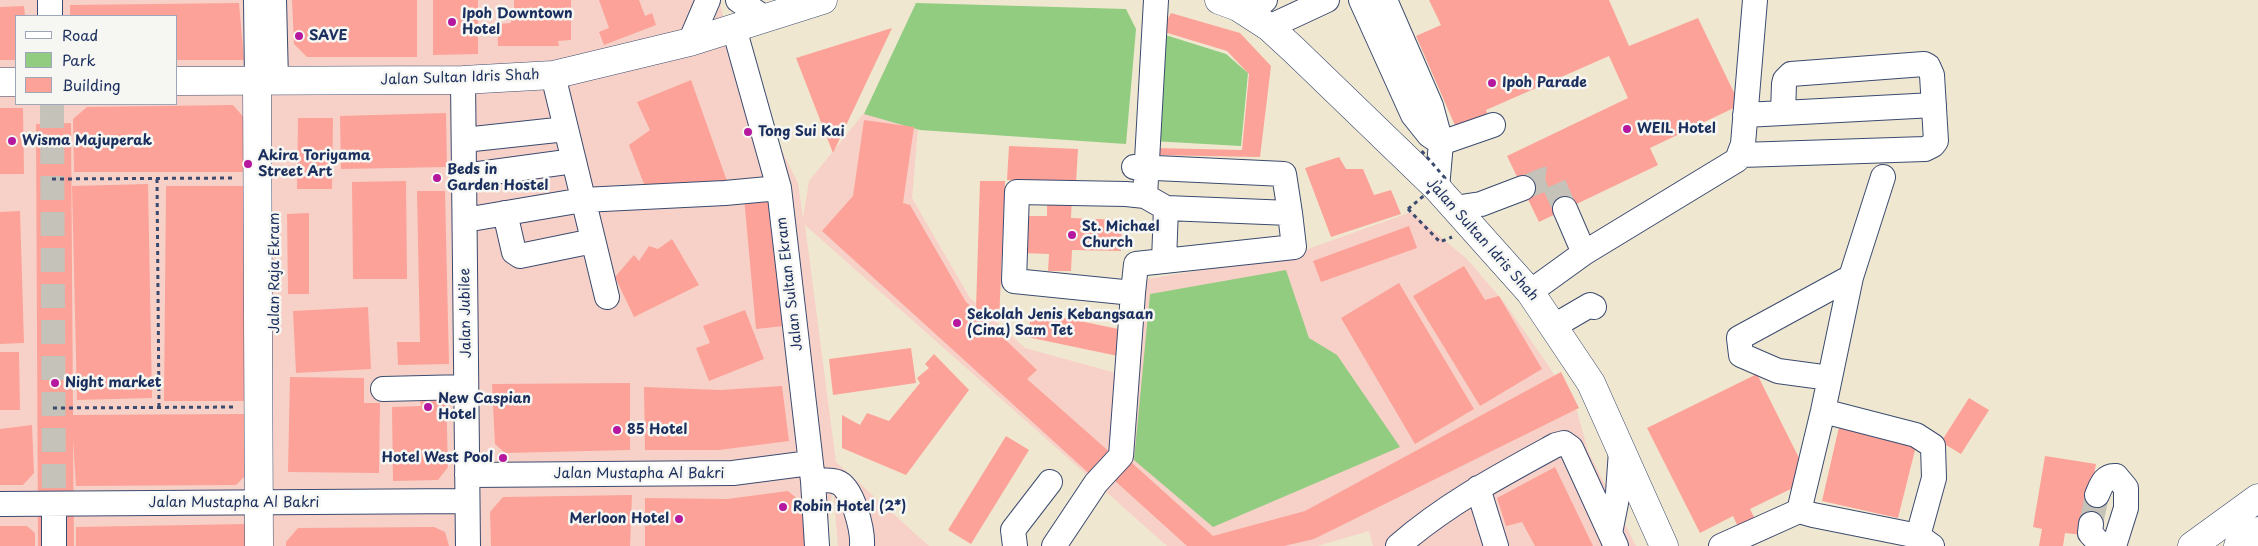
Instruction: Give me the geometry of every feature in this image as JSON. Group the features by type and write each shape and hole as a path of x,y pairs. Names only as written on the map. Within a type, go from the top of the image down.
{"main road":[{"name":"Jalan Sultan Idris Shah","path":"178,81 463,80 553,75 690,42 823,0"},
{"name":"Jalan Sultan Idris Shah","path":"1220,0 1261,14 1424,152 1445,198 1530,292 1581,366 1664,546"},
{"name":"Jalan Raja Ekram","path":"266,80 257,178 258,407 267,503 275,546"},
{"name":"Jalan Raja Ekram","path":"259,546 267,503 266,80"},
{"path":"0,82 15,82"},
{"path":"1424,152 1436,212 1525,311 1552,350 1581,366"},
{"path":"2192,546 2258,498"},
{"path":"2238,546 2258,531"}],"street":[{"path":"50,0 50,15"},
{"name":"Jalan Raja Ekram","path":"256,0 266,80"},
{"name":"Jalan Raja Ekram","path":"266,80 274,0"},
{"path":"690,42 708,0"},
{"path":"738,0 765,18"},
{"path":"1140,167 1146,0"},
{"path":"1136,195 1156,0"},
{"path":"1261,14 1327,0"},
{"path":"1361,0 1397,82 1414,115 1429,135 1424,152"},
{"path":"1385,0 1431,106 1424,152"},
{"path":"1530,292 1584,253 1737,160 1740,155 1746,116 1748,6"},
{"name":"Jalan Sultan Ekram","path":"734,28 779,188 811,472 817,546"},
{"path":"1740,155 1930,148 1936,141 1931,70 1928,66 1920,64 1791,74 1784,84 1783,113"},
{"path":"553,75 606,297"},
{"name":"Jalan Jubilee","path":"463,80 468,546"},
{"path":"1746,116 1934,105"},
{"path":"1424,152 1494,125"},
{"path":"464,140 566,129"},
{"path":"464,176 574,161"},
{"path":"1054,546 1096,483 1121,456 1136,264 1294,247 1284,174 1140,167"},
{"path":"1799,511 1823,411 1851,277 1883,177"},
{"path":"465,220 583,200 725,194 779,188"},
{"path":"1445,198 1482,204 1523,188"},
{"path":"1133,293 1014,281 1017,192 1136,195 1166,208 1290,213"},
{"path":"1164,261 1166,208"},
{"path":"1565,210 1584,253"},
{"path":"505,213 514,252 520,256 593,241"},
{"path":"1830,378 1778,371 1741,355 1739,338 1851,277"},
{"path":"1554,326 1581,308 1590,305 1594,307"},
{"path":"383,390 466,387"},
{"path":"1721,546 1799,511 1925,541 1934,478 1933,446 1916,436 1823,411"},
{"path":"1398,546 1436,515 1478,488 1556,445 1564,443 1571,448 1613,539"},
{"path":"1613,539 1621,451"},
{"name":"Jalan Mustapha Al Bakri","path":"467,475 811,472 837,482 847,490 857,514 862,546"},
{"path":"2096,495 2104,480 2112,476 2116,476 2126,488 2126,508 2114,546"},
{"path":"1015,546 1012,530 1050,482"},
{"path":"1478,488 1496,546"},
{"name":"Jalan Mustapha Al Bakri","path":"0,504 468,501"},
{"path":"54,504 54,546"},
{"path":"2091,524 2090,533 2102,546"}],"path":[{"path":"1424,152 1445,178 1408,209 1440,242 1458,235"},
{"path":"52,179 257,178"},
{"path":"157,179 159,407"},
{"path":"53,408 258,407"}],"shaded area":[{"path":"0,0 719,0 734,57 798,183 803,218 809,181 864,113 918,129 912,198 970,298 1025,348 1134,378 1142,280 1294,254 1411,212 1467,259 1504,302 1550,368 1577,411 1588,451 1636,546 1373,546 1369,531 1317,546 1167,546 805,225 836,462 929,546 838,546 833,487 827,530 828,546 0,546"}],"green space":[{"path":"916,3 1126,9 1136,29 1126,144 920,130 864,114"},
{"path":"1159,33 1226,54 1248,73 1241,146 1152,141"},
{"path":"1286,270 1309,338 1337,355 1400,447 1213,527 1134,460 1150,294"}],"building":[{"path":"292,0 417,0 417,57 307,57 294,44"},
{"path":"433,0 478,0 478,54 433,55"},
{"path":"514,0 571,0 571,40 558,41 559,46 498,46 497,24 511,23 511,8 514,8"},
{"path":"599,0 639,0 645,16 652,13 656,25 604,45 599,32 609,28"},
{"path":"1429,0 1609,0 1629,46 1698,18 1740,105 1650,148 1658,165 1539,222 1507,156 1628,98 1609,56 1486,110 1488,116 1457,130 1416,36 1441,25"},
{"path":"239,3 244,60 178,60 178,15 70,15 70,5"},
{"path":"24,6 25,15 15,15 15,60 0,60 0,7"},
{"path":"1171,13 1240,33 1271,66 1260,157 1154,155 1154,148 1242,150 1249,74 1227,51 1161,31"},
{"path":"892,28 833,153 796,58"},
{"path":"691,80 728,184 644,184 629,145 650,130 637,102"},
{"path":"233,105 246,120 246,172 74,172 73,119 87,107"},
{"name":"Wisma Majuperak","path":"0,108 23,108 24,174 0,174"},
{"path":"446,113 447,167 341,169 340,116"},
{"path":"298,118 333,118 332,189 297,189"},
{"name":"Sekolah Jenis Kebangsaan (Cina) Sam Tet","path":"864,120 914,127 903,203 910,205 966,302 1037,370 1027,379 1113,455 1093,477 822,231 853,196"},
{"path":"71,123 73,415 245,414 250,471 236,485 76,486 73,439 74,546 38,546 36,124"},
{"path":"1009,146 1078,149 1076,183 1007,180"},
{"path":"1339,157 1346,169 1363,169 1374,195 1391,190 1401,214 1331,237 1305,168"},
{"path":"406,181 407,279 353,279 352,182"},
{"path":"980,181 1005,181 999,322 976,309"},
{"path":"148,184 152,398 77,400 72,186"},
{"path":"166,186 249,186 247,401 164,401"},
{"path":"417,191 445,191 449,364 398,365 397,342 420,342"},
{"path":"772,194 784,326 756,329 744,197"},
{"name":"St. Michael Church","path":"1047,196 1072,197 1071,218 1122,220 1121,251 1072,250 1071,271 1048,271 1049,254 1022,253 1023,216 1047,216"},
{"path":"20,211 24,343 0,344 0,212"},
{"path":"309,213 309,294 288,294 287,214"},
{"path":"1409,226 1417,248 1321,282 1313,261"},
{"path":"672,239 699,285 634,317 615,277 634,255 639,261 649,246 658,249"},
{"path":"1464,266 1485,300 1499,296 1542,369 1480,406 1413,296"},
{"path":"1399,283 1474,409 1415,444 1341,318"},
{"path":"368,307 371,369 296,373 293,311"},
{"path":"745,310 764,359 709,381 696,348 710,343 703,326"},
{"path":"1032,311 1123,330 1118,356 1027,337"},
{"path":"911,348 916,383 833,395 829,359"},
{"path":"0,352 19,352 20,410 0,410"},
{"path":"934,354 969,390 906,475 842,448 842,415 860,425 867,413 889,421 920,383 917,378 929,368 925,364"},
{"path":"1561,372 1579,408 1314,539 1284,546 1187,546 1114,480 1131,462 1213,536 1305,511"},
{"path":"1757,374 1803,466 1796,470 1803,483 1750,509 1757,523 1740,531 1733,516 1700,533 1647,428"},
{"path":"290,377 364,378 364,403 380,403 379,473 288,472"},
{"path":"630,383 630,450 505,453 495,444 492,384"},
{"path":"782,386 789,441 719,450 645,450 644,387 720,390"},
{"path":"419,395 446,395 448,467 438,480 393,481 392,407 421,406"},
{"path":"1969,398 1989,410 1961,454 1941,442"},
{"path":"32,425 34,473 23,485 0,485 0,429"},
{"path":"1839,427 1916,446 1898,518 1822,501"},
{"path":"1006,436 1029,450 971,544 948,530"},
{"path":"2045,456 2096,464 2090,496 2101,498 2097,524 2082,535 2065,533 2063,546 2039,546 2042,529 2033,527"},
{"path":"1555,467 1593,546 1535,546 1522,522 1506,526 1497,498"},
{"path":"788,491 800,501 806,546 645,546 645,498 727,499"},
{"path":"632,495 630,546 491,546 490,512 503,497"},
{"path":"246,524 247,546 76,546 76,527"},
{"path":"0,526 27,526 35,533 35,546 0,546"},
{"path":"434,527 445,532 449,546 286,546 286,542 298,528"}],"tunnel":[{"path":"52,105 54,504"},
{"path":"1523,188 1545,179 1552,180 1565,209"},
{"path":"2091,524 2097,495"}],"place":[{"name":"Ipoh Downtown Hotel","path":"452,22"},
{"name":"SAVE","path":"299,36"},
{"name":"Ipoh Parade","path":"1492,83"},
{"name":"WEIL Hotel","path":"1627,129"},
{"name":"Tong Sui Kai","path":"748,132"},
{"name":"Wisma Majuperak","path":"12,141"},
{"name":"Akira Toriyama Street Art","path":"248,164"},
{"name":"Beds in Garden Hostel","path":"437,178"},
{"name":"St. Michael Church","path":"1072,235"},
{"name":"Sekolah Jenis Kebangsaan (Cina) Sam Tet","path":"957,323"},
{"name":"Night market","path":"55,383"},
{"name":"New Caspian Hotel","path":"428,407"},
{"name":"85 Hotel","path":"617,430"},
{"name":"Hotel West Pool","path":"503,458"},
{"name":"Robin Hotel (2*)","path":"783,507"},
{"name":"Merloon Hotel","path":"679,519"}]}
